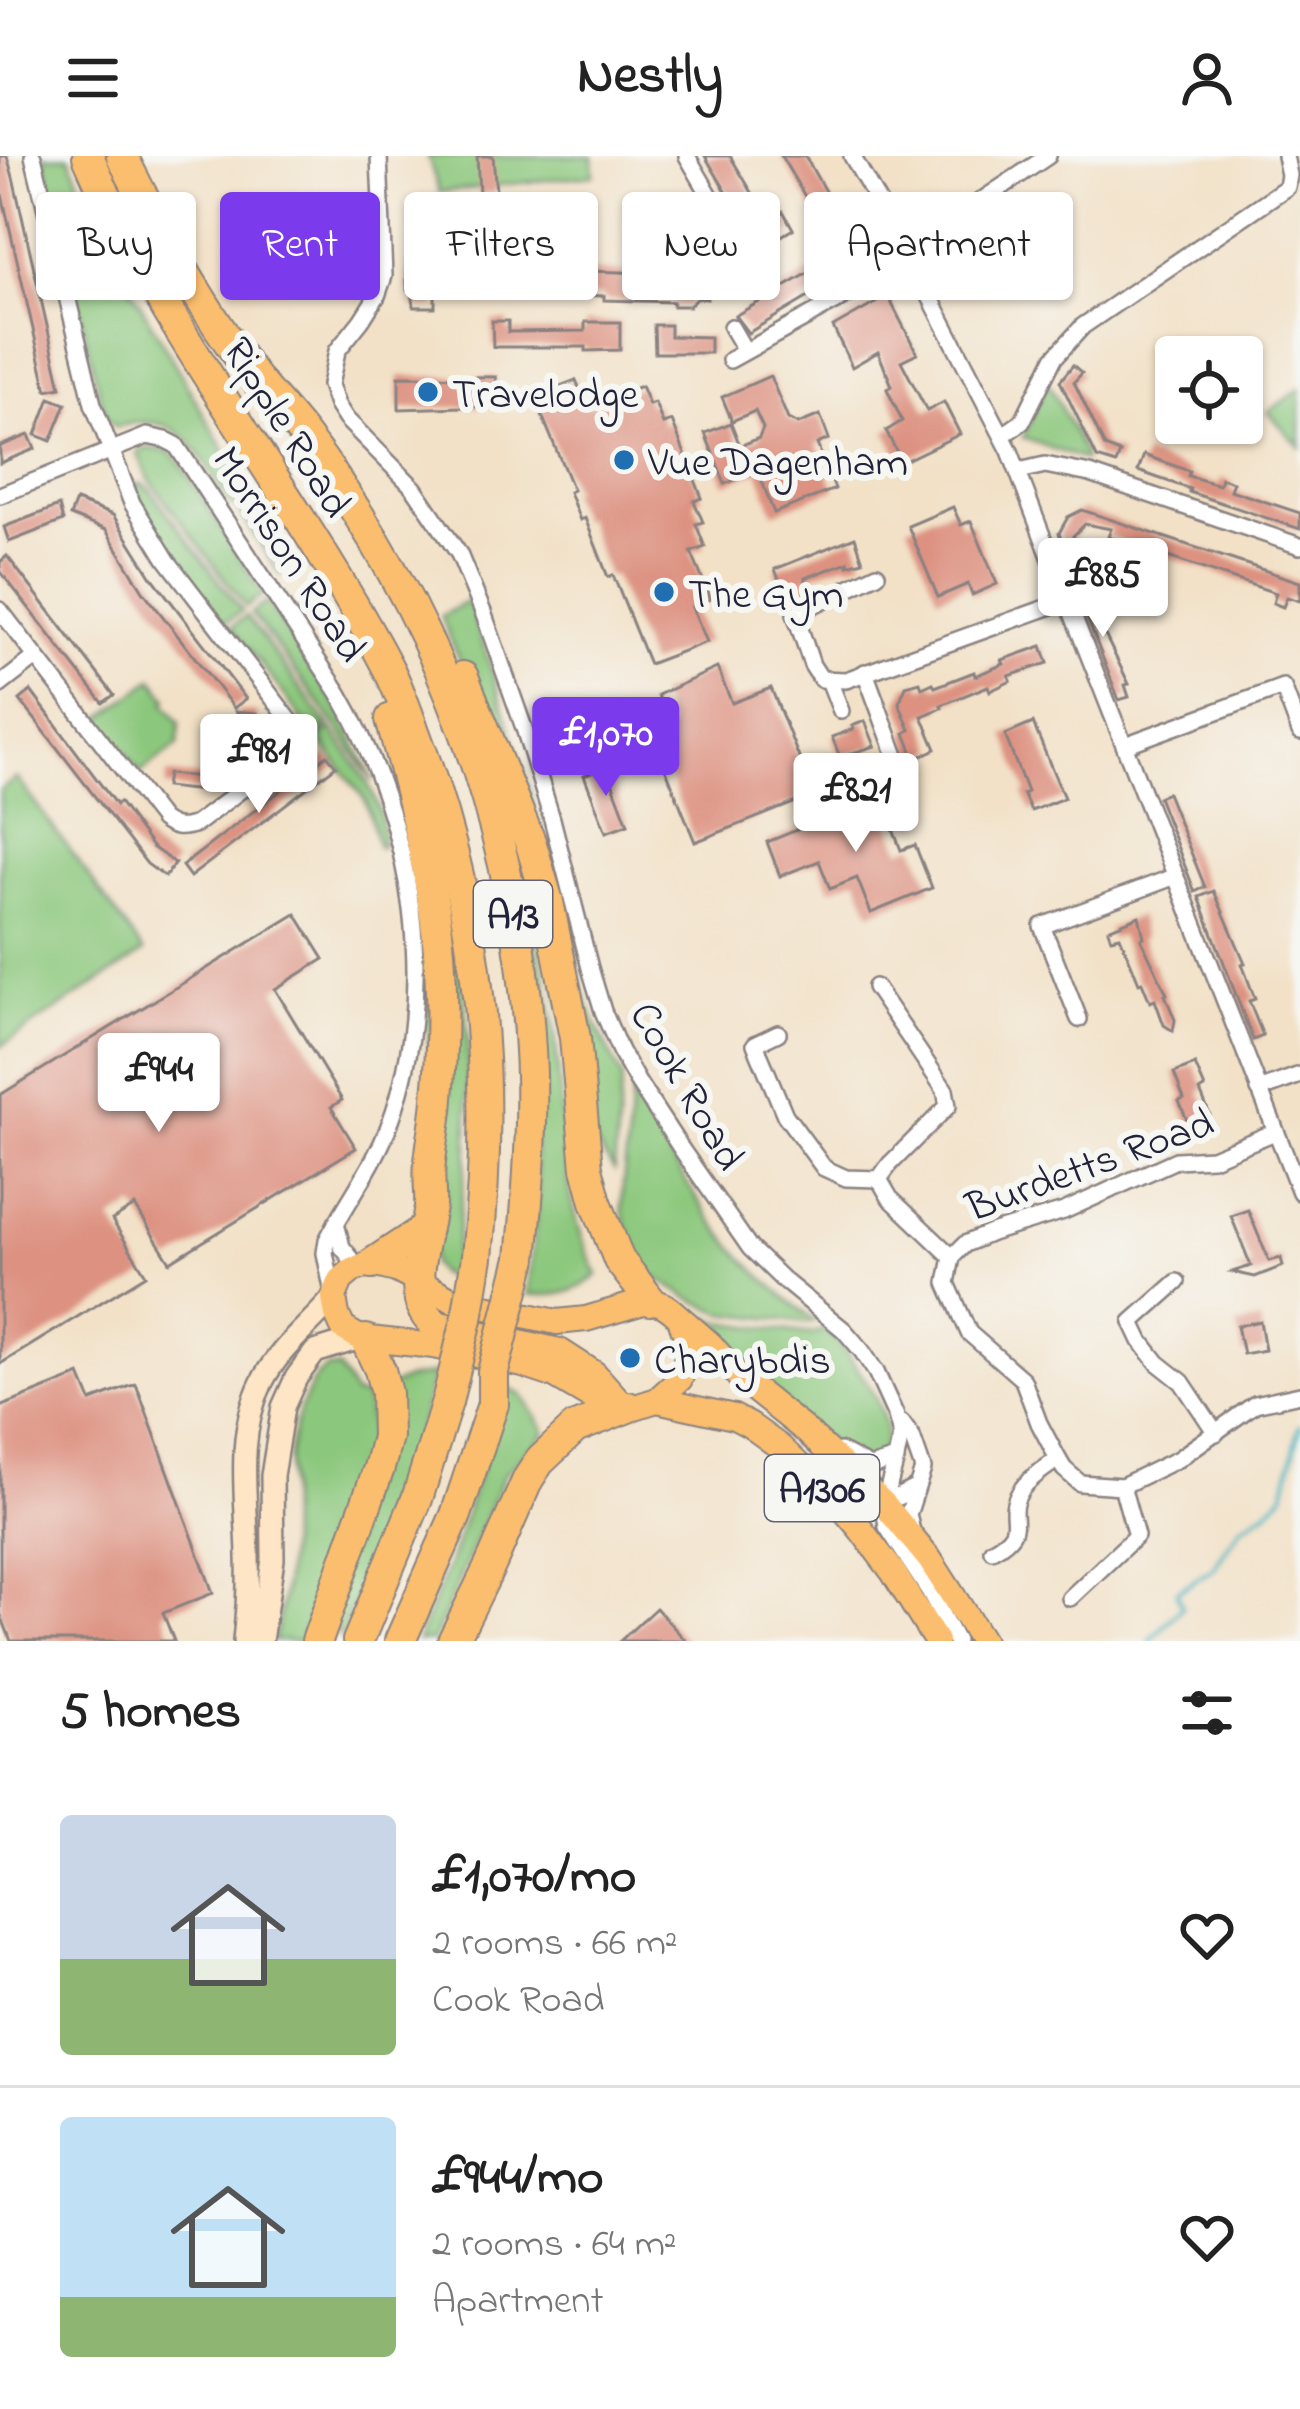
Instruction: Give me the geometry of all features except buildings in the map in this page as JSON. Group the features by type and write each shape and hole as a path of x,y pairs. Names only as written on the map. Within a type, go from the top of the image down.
{"highway":[{"name":"Ripple Road","path":"88,156 144,268 354,611"},
{"name":"Ripple Road","path":"122,156 192,282 252,374 310,442 402,588"},
{"name":"A13","path":"400,1641 457,1515 493,1404 493,1372 522,1258 531,1124 530,1049 517,937 498,842 452,698 402,588"},
{"name":"A13","path":"402,588 466,683 531,844 548,902 575,1038 587,1168 620,1260 650,1300"},
{"name":"A13","path":"354,611 391,721 422,837 436,920 440,1060 425,1229"},
{"name":"A13","path":"354,611 389,670 433,784 454,856 473,954 487,1128 477,1256 447,1402 417,1499 358,1641"},
{"path":"366,1266 425,1229"},
{"path":"425,1229 419,1283 421,1305 431,1322 559,1354 635,1404"},
{"path":"317,1641 385,1447 386,1393 363,1339"},
{"path":"453,1641 539,1462 575,1428 635,1404"}],"main road":[{"path":"366,1266 390,1267 419,1283 453,1300 557,1322 586,1319 650,1300 680,1318 687,1339 686,1365 680,1379 635,1404 599,1402 553,1375 524,1365 434,1346 363,1339 343,1328 334,1297 341,1280 366,1266"},
{"name":"A1306","path":"680,1318 741,1379 884,1504 915,1540 982,1641"},
{"name":"A1306","path":"635,1404 734,1418 780,1448 841,1505 936,1641"}],"street":[{"path":"0,610 170,826 182,829 196,824 288,754 295,738 292,723 167,560 132,503 109,451 93,404 33,156"},
{"name":"Cook Road","path":"379,156 384,275 377,296 337,352 330,385 337,404 414,488 459,554 524,728 603,1011 637,1081 750,1248 844,1330 876,1372 902,1435 884,1504"},
{"path":"687,156 708,192"},
{"path":"852,156 872,192"},
{"path":"990,192 1029,161 1048,156"},
{"path":"1003,435 1022,422 1054,358 1083,326 1287,187 1285,156"},
{"path":"731,327 737,355 832,300"},
{"path":"931,300 1019,471 1300,1192"},
{"name":"Morrison Road","path":"0,495 147,436 166,440 184,455 362,734 392,815 412,934 415,983 412,1036 400,1092 385,1136 336,1222 325,1253 334,1297"},
{"path":"1019,471 1046,466 1090,475 1300,546"},
{"path":"877,574 795,614 821,679 846,680 1068,600"},
{"path":"0,685 36,657"},
{"path":"865,672 898,761"},
{"path":"829,680 841,711"},
{"path":"1125,745 1283,687 1300,732"},
{"path":"1042,926 1177,876"},
{"path":"1034,910 1079,1019"},
{"path":"874,987 945,1090 948,1106 879,1179"},
{"path":"778,1033 755,1043 785,1115 824,1168 846,1178 879,1179"},
{"path":"1259,1090 1300,1075"},
{"name":"Burdetts Road","path":"1058,1459 1023,1380 969,1333 947,1283 952,1257 978,1238 1064,1211 1175,1160 1212,1158 1275,1132"},
{"path":"879,1179 890,1198 952,1257"},
{"path":"336,1222 343,1247 366,1266"},
{"path":"1177,1282 1132,1322 1149,1352 1182,1382 1216,1433"},
{"path":"244,1641 250,1413 275,1359 334,1297"},
{"path":"261,1641 273,1559 272,1476 283,1407 315,1352 363,1339"},
{"path":"992,1550 1014,1532 1021,1489 1058,1459 1080,1483 1122,1486 1178,1459 1255,1404 1299,1394"},
{"name":"Cook Road","path":"896,1416 912,1437 923,1469 908,1515 915,1540"},
{"path":"806,1432 870,1467 896,1459"},
{"path":"1070,1598 1136,1536 1122,1486"},
{"path":"841,1505 884,1504 915,1488"},
{"path":"884,1504 887,1527 956,1641"}],"green space":[{"path":"44,156 69,156 84,192 52,192"},
{"path":"428,156 593,156 594,175 439,192"},
{"path":"78,300 138,300 241,479 230,486 281,577 187,440 158,423 117,427 108,420"},
{"path":"1046,385 1084,453 1084,460 1023,438"},
{"path":"1300,389 1300,447 1268,412"},
{"path":"146,448 168,451 177,458 263,595 246,607 149,479 137,452"},
{"path":"142,484 242,611 223,624 151,522 131,485"},
{"path":"469,601 529,786 583,991 622,1078 614,1170 589,1134 515,797 441,616"},
{"path":"267,602 339,709 373,781 251,613"},
{"path":"246,616 328,725 317,734 306,732 298,713 232,627"},
{"path":"153,679 180,723 178,745 140,773 100,719"},
{"path":"331,728 374,798 382,846 378,847 366,801 318,738"},
{"path":"17,778 144,952 0,1047 0,790"},
{"path":"425,793 458,933 468,1040 468,1150 452,1279 439,1274 432,1264"},
{"path":"510,839 549,997 575,1214 598,1275 557,1294 528,1294 538,1192"},
{"path":"632,1093 727,1239 814,1321 723,1313 641,1267 622,1209"},
{"path":"682,1307 720,1322 811,1334 825,1329 874,1396 886,1436 881,1452 866,1463 805,1427"},
{"path":"328,1368 339,1369 354,1395 366,1397 371,1430 354,1495 300,1641 273,1641 286,1567 292,1436 312,1383"},
{"path":"433,1374 408,1471 340,1637 329,1618 387,1387"},
{"path":"507,1388 522,1395 546,1432 504,1474 433,1641 417,1641 449,1564"}],"waterway":[{"path":"1150,1641 1182,1607 1176,1592 1213,1569 1241,1527 1284,1493 1300,1425"}],"place":[{"name":"Travelodge","path":"428,392"},
{"name":"Vue Dagenham","path":"624,460"},
{"name":"The Gym","path":"664,592"},
{"name":"Charybdis","path":"630,1358"}]}
